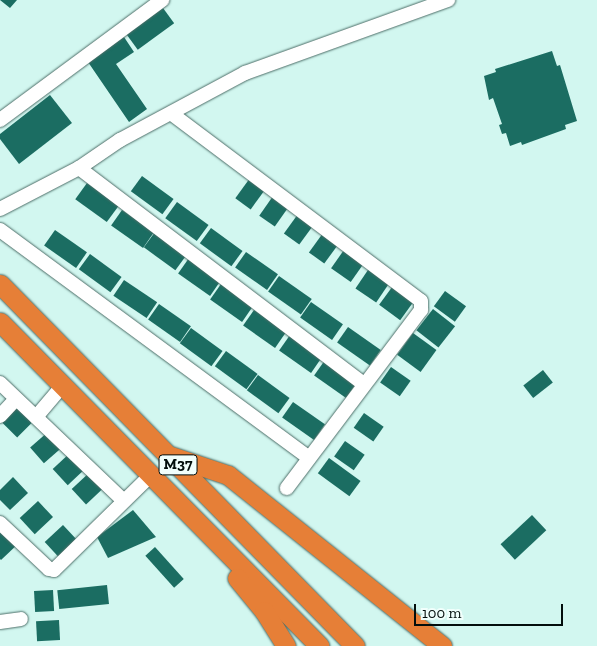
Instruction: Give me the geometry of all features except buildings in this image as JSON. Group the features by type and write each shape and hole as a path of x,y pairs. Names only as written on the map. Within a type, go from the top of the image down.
{"highway":[{"name":"M37","path":"0,284 355,646"},
{"name":"M37","path":"0,322 64,384 320,646"},
{"path":"169,456 228,475 442,646"},
{"path":"151,475 264,611 286,646"}],"street":[{"path":"0,120 162,0"},
{"path":"0,209 78,168 120,140 246,73 448,0"},
{"path":"172,114 417,296 421,310 287,488"},
{"path":"78,168 364,384"},
{"path":"0,230 309,458"},
{"path":"0,384 123,500"},
{"path":"36,418 64,384"},
{"path":"0,416 16,399"},
{"path":"0,523 49,569 54,570 123,500 151,475"},
{"path":"0,622 21,620"}]}
